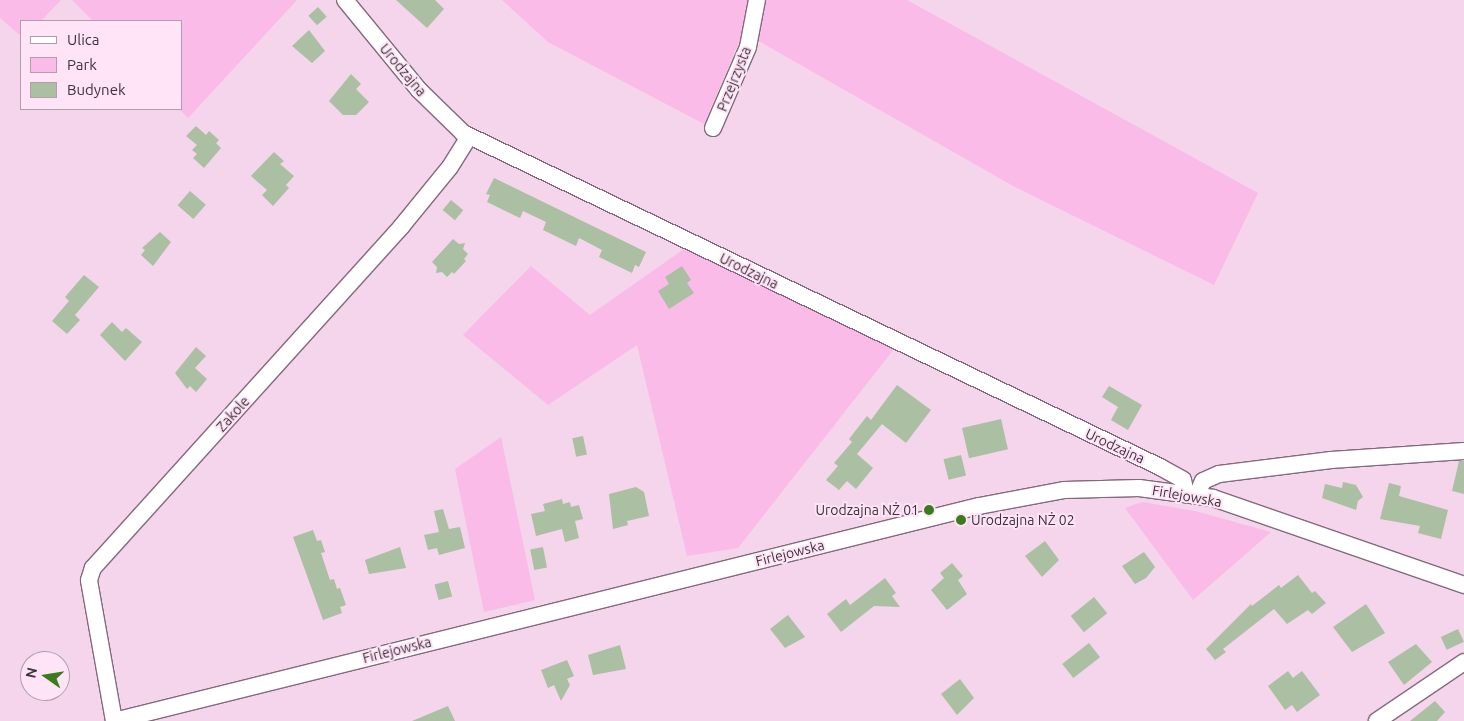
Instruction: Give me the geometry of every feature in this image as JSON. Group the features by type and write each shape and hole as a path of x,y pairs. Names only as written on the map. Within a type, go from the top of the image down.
{"street":[{"name":"Urodzajna","path":"345,0 419,90 469,136 1166,470 1183,480 1192,494"},
{"name":"Przejrzysta","path":"713,128 748,47 757,0"},
{"name":"Zakole","path":"114,721 89,580 93,568 401,227 450,167 469,136"},
{"path":"1192,494 1203,481 1219,474 1330,460 1464,451"},
{"name":"Firlejowska","path":"114,721 1023,497 1101,488 1192,494 1248,509 1464,585"},
{"path":"1377,721 1464,662"}],"green space":[{"path":"0,0 61,0 42,20 20,20 20,35 0,18"},
{"path":"72,0 297,0 188,118 180,110 182,110 182,20 92,20"},
{"path":"502,0 749,0 743,33 704,124 548,42"},
{"path":"763,0 907,0 1258,193 1214,285 1015,187 755,39"},
{"path":"691,244 894,349 738,548 687,556 637,345 548,405 463,335 531,266 590,315"},
{"path":"501,437 535,600 484,612 455,469"},
{"path":"1142,502 1195,511 1271,532 1193,600 1125,508"}],"building":[{"path":"396,0 435,0 444,9 427,28"},
{"path":"318,7 327,17 317,25 308,16"},
{"path":"309,30 325,51 312,63 292,46"},
{"path":"351,74 361,84 356,89 369,102 356,115 343,115 329,101"},
{"path":"196,126 206,135 209,131 219,140 216,143 221,148 204,168 193,158 197,154 192,150 197,145 186,136"},
{"path":"274,152 284,161 280,164 294,176 286,185 289,188 273,206 262,195 267,190 251,176"},
{"path":"494,178 646,252 639,267 635,265 632,273 599,257 602,250 579,238 576,246 543,230 546,222 542,220 523,211 520,218 487,202 490,195 486,194"},
{"path":"190,191 206,205 193,219 178,205"},
{"path":"451,200 463,210 455,220 443,210"},
{"path":"160,232 171,242 153,266 141,255 145,250 142,248"},
{"path":"453,239 459,244 465,243 463,249 468,254 464,259 466,261 454,274 452,272 447,277 442,272 436,273 437,267 432,262"},
{"path":"682,266 691,280 687,283 694,293 669,309 658,291 669,284 665,277"},
{"path":"84,275 99,287 75,315 80,320 67,334 52,321 69,301 65,297"},
{"path":"112,322 122,332 126,328 142,342 125,361 100,335"},
{"path":"196,347 206,356 195,368 207,379 196,392 190,386 187,389 175,373"},
{"path":"897,385 931,410 906,443 882,424 857,454 873,468 856,489 847,481 839,490 826,480 838,466 834,463 852,442 849,439 867,416 871,420"},
{"path":"1109,386 1142,405 1128,430 1111,420 1118,407 1102,397"},
{"path":"1001,419 1008,449 969,458 962,428"},
{"path":"583,436 587,455 576,457 572,438"},
{"path":"961,455 966,475 949,480 944,459"},
{"path":"1459,461 1464,461 1464,494 1452,491"},
{"path":"1343,482 1356,485 1363,497 1358,501 1356,510 1322,498 1325,484 1342,488"},
{"path":"1389,483 1401,486 1399,496 1448,510 1441,539 1418,533 1420,526 1380,519"},
{"path":"636,487 644,492 649,516 627,521 628,525 613,529 609,494"},
{"path":"562,499 563,504 570,502 571,507 579,505 583,519 575,521 579,538 565,542 562,529 536,536 531,514 545,511 543,504"},
{"path":"443,509 449,529 460,527 465,548 439,555 437,548 428,550 424,535 439,532 434,511"},
{"path":"313,530 317,541 321,540 325,552 321,553 330,580 334,579 337,589 340,588 346,605 340,607 342,613 323,620 293,537"},
{"path":"1045,541 1059,560 1042,577 1025,556"},
{"path":"400,547 406,568 369,574 365,560"},
{"path":"543,547 547,568 534,570 530,549"},
{"path":"1144,552 1155,567 1146,578 1135,584 1122,566"},
{"path":"952,563 963,576 958,580 967,594 947,610 931,590 944,578 940,573"},
{"path":"1298,575 1312,593 1315,591 1326,603 1312,614 1308,610 1287,624 1274,609 1223,649 1226,652 1215,660 1206,649 1251,604 1252,606 1279,585 1281,588"},
{"path":"885,578 896,593 892,596 900,607 874,606 841,632 827,614 846,599 850,605"},
{"path":"448,581 452,596 439,600 434,585"},
{"path":"1094,597 1107,613 1084,632 1071,616"},
{"path":"1366,604 1385,633 1352,652 1333,627"},
{"path":"788,615 805,637 785,648 770,629"},
{"path":"1458,629 1464,642 1447,650 1441,637"},
{"path":"1089,643 1100,657 1073,678 1062,664"},
{"path":"1416,644 1432,662 1404,685 1388,662"},
{"path":"620,645 626,669 593,675 588,655"},
{"path":"567,660 574,676 567,679 570,685 561,701 554,685 548,688 541,670"},
{"path":"1288,671 1293,678 1302,671 1320,695 1297,712 1292,705 1285,710 1268,686"},
{"path":"960,679 974,698 957,715 941,694"},
{"path":"1435,701 1445,712 1437,721 1410,721"},
{"path":"448,706 455,721 412,721"}],"place":[{"name":"Urodzajna NŻ 01","path":"929,510"},
{"name":"Urodzajna NŻ 02","path":"961,520"}]}
